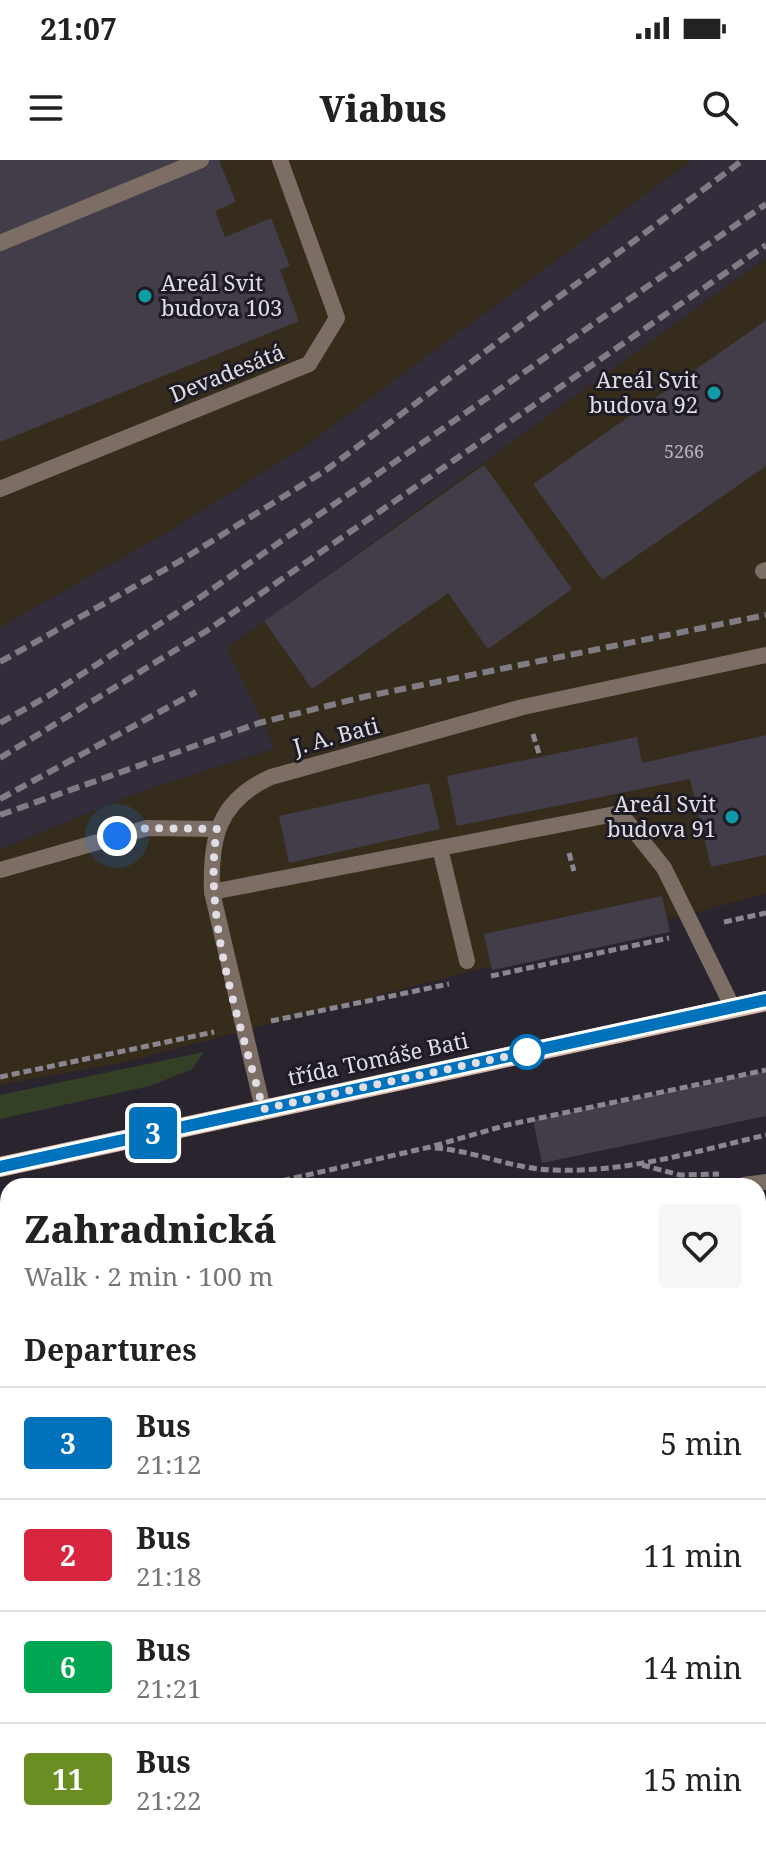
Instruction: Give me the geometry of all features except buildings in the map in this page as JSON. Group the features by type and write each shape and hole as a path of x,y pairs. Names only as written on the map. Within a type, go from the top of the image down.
{"main road":[{"name":"třída Tomáše Bati","path":"0,1167 766,1001"}],"street":[{"path":"0,243 201,160"},
{"name":"Devadesátá","path":"0,489 309,364 337,318 280,160"},
{"name":"J. A. Bati","path":"263,1109 212,892 211,864 217,829 233,803 250,786 271,777 523,707 766,655"},
{"path":"212,892 620,813 664,868 733,1008"},
{"path":"0,870 147,828 217,829"},
{"path":"440,848 467,961"}],"path":[{"path":"484,977 656,943 694,929 766,913"},
{"path":"0,1077 454,983"},
{"path":"296,1178 430,1147 507,1125 766,1070"},
{"path":"430,1147 469,1151 494,1163 554,1170 639,1164 766,1135"},
{"path":"639,1164 680,1175 743,1173 743,1178"}],"shaded area":[{"path":"0,160 692,160 308,444 164,534 0,627"},
{"path":"692,160 766,160 766,258 227,648 276,748 151,788 0,849 0,627 164,534 308,444"},
{"path":"766,258 766,894 125,1062 0,1085 0,849 151,788 275,749 227,648"}],"green space":[{"path":"204,1052 192,1069 150,1086 0,1119 0,1095"}],"railway":[{"path":"0,662 180,561 326,470 743,160"},
{"path":"0,723 48,696 192,603 766,204"},
{"path":"0,758 208,630 766,245"},
{"path":"0,815 259,723 363,697 766,615"},
{"path":"0,799 196,692"}],"bus line":[{"name":"3","path":"0,1167 766,1000"}],"place":[{"name":"Areál Svit budova 103","path":"145,296"},
{"name":"Areál Svit budova 92","path":"714,393"},
{"name":"Areál Svit budova 91","path":"732,817"}],"route":[{"path":"117,836 147,828 217,829 211,864 217,925 263,1109 527,1052"}]}
